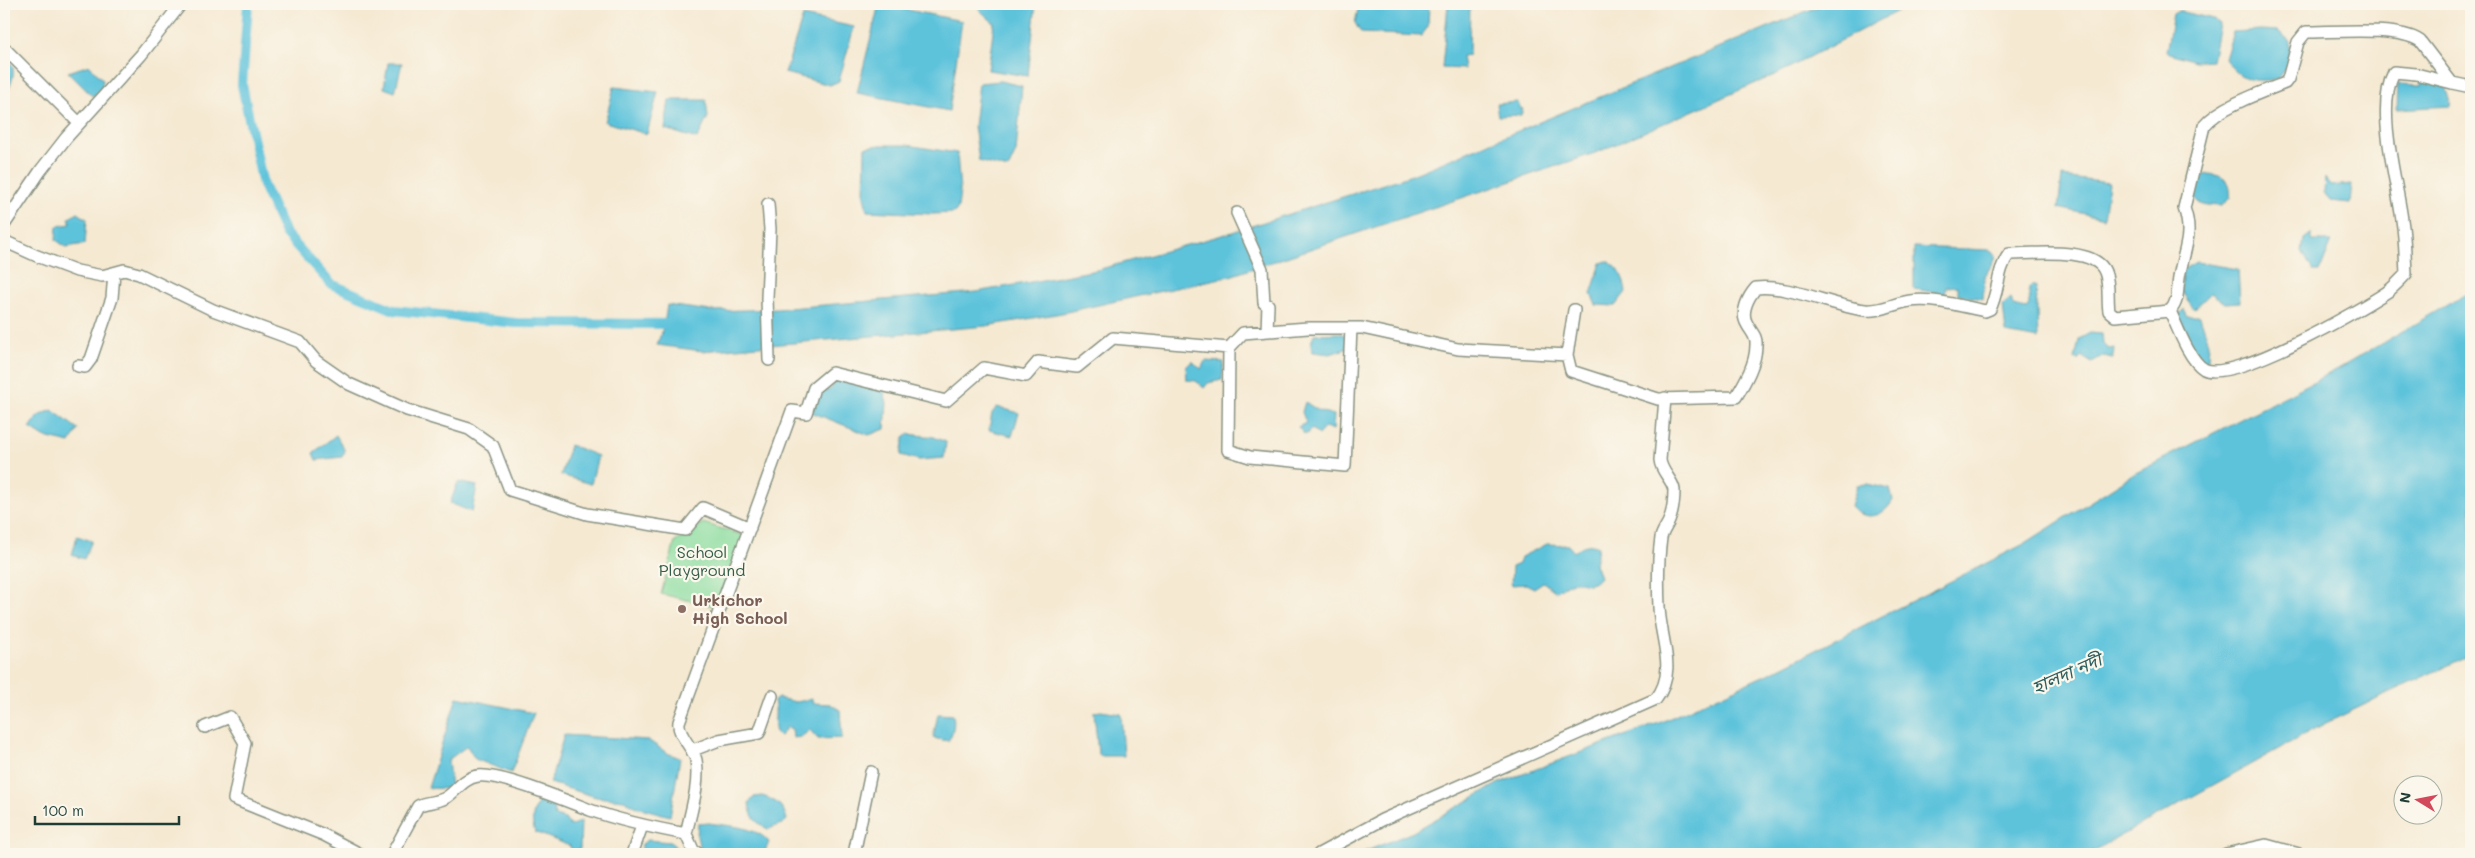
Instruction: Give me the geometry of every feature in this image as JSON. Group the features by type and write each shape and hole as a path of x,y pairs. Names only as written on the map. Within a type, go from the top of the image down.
{"street":[{"path":"4,225 41,170 79,124 141,55 181,4"},
{"path":"1574,310 1567,355 1571,371 1658,398 1736,397 1749,374 1756,345 1754,332 1746,324 1744,315 1750,295 1756,288 1777,290 1865,310 1874,310 1918,301 1938,302 1986,311 1990,309 1993,303 2002,267 2009,254 2056,254 2091,258 2103,267 2108,282 2109,311 2115,316 2170,311 2176,304 2179,276 2187,248 2188,218 2184,208 2204,126 2208,120 2230,107 2285,83 2288,80 2298,42 2306,32 2394,32 2413,36 2420,41 2452,83"},
{"path":"4,48 79,124"},
{"path":"2170,311 2188,350 2200,366 2211,371 2245,364 2289,348 2388,291 2406,274 2402,220 2392,171 2386,114 2390,79 2394,72 2416,74 2471,87"},
{"path":"768,204 770,229 767,298 769,360"},
{"path":"1240,219 1262,269 1264,304 1268,305 1267,331"},
{"path":"4,241 37,256 77,270 102,276 124,270 138,274 213,310 300,342 316,361 349,384 407,410 469,429 477,434 493,446 510,490 587,514 685,530 703,508 750,528"},
{"path":"78,366 85,367 92,360 112,298 114,273"},
{"path":"1351,328 1345,466 1250,457 1228,450 1229,348 1243,333 1267,331 1351,328 1362,328 1458,349 1567,355"},
{"path":"699,854 693,850 686,834 697,784 693,750 679,730 679,722 792,410 806,413 814,388 832,373 946,401 984,368 1026,376 1038,362 1077,367 1113,338 1229,348"},
{"path":"1319,854 1382,820 1656,699 1664,689 1668,678 1668,663 1663,644 1659,607 1661,536 1673,506 1674,488 1661,468 1660,460 1665,398"},
{"path":"693,750 719,740 759,733 772,696"},
{"path":"205,727 230,717 245,743 234,799 324,834 360,854"},
{"path":"854,854 871,772"},
{"path":"392,854 418,806 425,802 446,798 462,783 476,776 494,778 561,797 591,810 642,826 686,834"},
{"path":"632,854 642,826"},
{"path":"2226,854 2266,845 2299,854"}],"green space":[{"name":"School Playground","path":"703,523 743,535 717,607 661,594 675,542"}],"water":[{"path":"879,4 962,21 949,111 857,93"},
{"path":"973,4 1036,4 1028,76 988,70 994,23"},
{"path":"1359,4 1429,4 1428,27 1421,36 1361,33 1355,23"},
{"path":"1448,4 1470,4 1469,55 1462,56 1464,69 1442,68"},
{"path":"1824,4 1911,4 1779,73 1598,152 1230,276 1062,313 986,326 702,351 657,345 664,325 667,305 711,311 777,309 976,292 1097,270 1226,234 1412,175"},
{"path":"2178,11 2213,19 2219,24 2212,60 2195,61 2166,52 2173,14"},
{"path":"803,16 854,27 839,81 830,85 785,73"},
{"path":"2278,31 2290,41 2290,64 2278,79 2254,80 2242,76 2225,59 2233,32"},
{"path":"5,57 12,65 13,75 6,96 4,96"},
{"path":"388,63 402,63 395,92 384,88"},
{"path":"89,65 103,80 101,93 92,96 68,72"},
{"path":"2442,76 2451,106 2397,109 2398,84 2422,85 2423,78"},
{"path":"1000,81 1022,86 1016,152 1008,169 979,161 974,126 979,83"},
{"path":"614,87 658,92 647,134 605,122"},
{"path":"669,100 706,100 708,117 697,139 665,129"},
{"path":"1518,102 1520,108 1523,109 1521,115 1498,116 1496,104"},
{"path":"907,145 957,153 960,191 958,208 954,213 932,214 867,211 864,196 865,147"},
{"path":"2208,174 2223,178 2230,188 2230,198 2221,206 2206,205 2194,198 2196,178"},
{"path":"2062,177 2109,183 2104,218 2058,208"},
{"path":"2325,177 2330,186 2352,184 2350,203 2331,201 2324,193"},
{"path":"78,213 87,219 85,244 66,247 56,240 57,226 71,224 69,218"},
{"path":"2312,233 2312,241 2332,241 2320,271 2313,271 2302,251 2304,239"},
{"path":"1914,247 1990,250 1996,257 1985,276 1983,299 1958,295 1958,286 1946,287 1945,294 1914,289"},
{"path":"1607,261 1621,274 1626,292 1615,306 1596,305 1591,294 1601,263"},
{"path":"2196,262 2238,269 2240,302 2225,303 2211,293 2194,309 2181,291 2182,270"},
{"path":"2036,285 2038,339 2006,333 2003,305 2011,298 2013,306 2026,309 2029,304 2029,287"},
{"name":"হালদা নদী","path":"2471,291 2471,654 2324,724 2088,854 1359,854 1413,832 1499,783 1659,723 1772,672 2024,544 2134,474 2338,369"},
{"path":"2184,309 2186,316 2200,316 2209,343 2208,360 2201,361 2176,317"},
{"path":"1339,333 1347,336 1346,349 1330,354 1313,352 1311,343 1314,334"},
{"path":"2090,333 2102,334 2103,344 2108,349 2114,348 2113,358 2104,356 2092,363 2081,356 2079,360 2075,360 2079,339"},
{"path":"1192,361 1201,369 1205,361 1224,362 1222,380 1208,383 1204,388 1196,381 1187,380 1186,367"},
{"path":"838,378 883,388 887,403 885,429 869,435 811,412 822,390 830,390"},
{"path":"1305,402 1319,411 1334,415 1333,430 1325,427 1318,435 1312,429 1305,435 1298,427 1306,423 1302,412"},
{"path":"997,407 1019,413 1012,436 989,430 992,413"},
{"path":"52,410 78,429 70,443 44,437 30,428 38,416"},
{"path":"908,434 934,437 946,442 944,458 919,460 901,455 904,437"},
{"path":"336,435 345,451 342,457 316,460 313,453"},
{"path":"570,445 598,456 591,484 561,475"},
{"path":"458,482 477,486 472,512 450,503"},
{"path":"1867,484 1890,489 1893,500 1885,510 1874,516 1863,515 1851,507 1857,485"},
{"path":"77,536 92,541 84,559 72,555"},
{"path":"1547,544 1568,545 1574,552 1585,545 1598,547 1595,564 1600,577 1592,583 1574,582 1555,591 1543,582 1534,588 1526,584 1511,585 1512,567 1519,564 1521,557"},
{"path":"457,697 534,713 511,773 475,759 467,746 448,760 451,789 428,788"},
{"path":"778,698 796,702 812,699 812,703 830,704 840,710 842,738 818,739 810,730 801,737 793,738 792,729 787,727 780,736 776,734 774,701"},
{"path":"1101,711 1121,714 1124,756 1101,756 1098,753 1094,712"},
{"path":"938,714 953,715 953,728 948,741 933,738"},
{"path":"564,735 648,740 667,753 680,758 670,816 637,807 624,800 596,797 550,783"},
{"path":"762,796 778,804 784,810 787,820 768,829 760,824 752,816 749,803 754,797"},
{"path":"542,798 553,799 555,816 565,819 570,826 581,821 580,849 572,851 570,846 535,832 533,814"},
{"path":"709,823 741,828 757,833 769,842 764,854 711,854 700,850 697,836 698,824"},
{"path":"648,840 670,842 675,846 675,854 636,854 635,852 641,850 642,844"}],"waterway":[{"path":"248,4 242,85 263,185 285,233 331,284 394,310 516,323 677,324"}],"place":[{"name":"Urkichor High School","path":"682,609"}]}
